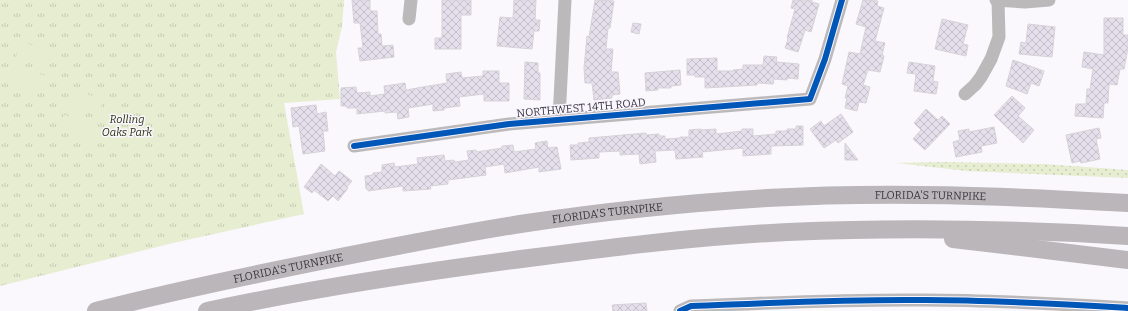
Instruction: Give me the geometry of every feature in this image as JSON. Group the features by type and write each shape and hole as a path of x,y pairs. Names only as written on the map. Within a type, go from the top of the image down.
{"highway":[{"name":"FLORIDA'S TURNPIKE","path":"96,311 188,289 394,246 529,222 624,210 734,200 859,195 1030,198 1128,203"},
{"path":"874,229 1128,260"},
{"path":"207,311 389,277 582,251 715,237 786,232 874,229 1002,230 1128,236"}],"street":[{"path":"409,19 411,0"},
{"path":"559,119 565,0"},
{"name":"NORTHWEST 14TH ROAD","path":"354,146 508,124 810,99 825,59 842,0"},
{"path":"965,94 975,85 992,59 999,37 997,0 1026,2 1049,0"},
{"path":"680,310 691,306 925,305 1128,308"}],"green space":[{"name":"Rolling Oaks Park","path":"0,0 344,0 342,27 336,52 340,99 284,103 304,214 173,243 0,286"},
{"path":"20,42 53,51 48,66 16,57"},
{"path":"13,67 46,76 41,91 9,82"},
{"path":"71,90 103,99 99,114 67,105"},
{"path":"64,115 96,124 92,139 59,130"},
{"path":"943,162 1044,164 1128,170 1128,178 967,171 896,163"}],"building":[{"path":"352,0 370,0 370,11 377,11 378,34 381,34 382,46 393,45 394,57 360,61 358,48 363,48 360,23 354,23"},
{"path":"442,0 471,0 471,15 461,15 461,49 435,49 435,38 442,38"},
{"path":"514,0 536,0 535,20 540,20 539,31 534,31 532,49 497,46 500,17 513,18"},
{"path":"595,0 614,1 610,28 608,28 606,49 613,49 611,72 618,72 620,94 612,95 612,98 594,100 592,83 585,83 584,68 587,36 589,37"},
{"path":"793,0 812,0 812,2 819,4 811,32 805,30 798,52 785,48 795,9 791,8"},
{"path":"863,0 878,1 877,6 884,8 875,41 885,43 882,55 884,56 880,72 868,70 863,85 870,87 866,103 859,102 857,111 845,108 847,98 845,98 848,86 842,84 849,52 860,54 866,27 856,24"},
{"path":"1104,18 1123,18 1123,35 1128,35 1128,48 1124,69 1120,69 1117,85 1109,84 1108,103 1104,103 1103,118 1075,116 1076,104 1086,104 1087,89 1090,89 1093,69 1082,67 1084,52 1104,55"},
{"path":"942,19 968,25 963,44 968,45 966,56 935,49"},
{"path":"633,23 641,24 639,34 631,32"},
{"path":"1028,24 1055,27 1052,57 1019,54 1021,42 1026,43"},
{"path":"764,56 777,57 776,62 799,64 798,79 774,79 773,84 757,83 757,85 705,88 705,77 687,75 687,59 717,58 717,71 733,71 743,69 743,65 763,65"},
{"path":"1013,60 1044,71 1039,86 1031,83 1027,94 1006,86"},
{"path":"525,62 538,63 538,73 540,73 540,100 524,99"},
{"path":"909,62 935,66 933,81 938,82 936,94 914,91 916,74 907,73"},
{"path":"680,70 681,85 671,86 671,88 657,88 658,90 646,91 645,73"},
{"path":"483,71 499,71 499,83 509,83 509,101 484,101 484,94 459,97 460,106 433,111 433,104 408,108 409,117 398,119 397,112 385,113 385,111 357,114 357,108 347,108 347,106 341,106 341,88 356,87 357,93 370,92 370,96 385,94 384,86 405,83 406,90 447,83 446,74 461,72 462,78 483,76"},
{"path":"1012,96 1025,108 1018,116 1034,130 1023,143 994,115"},
{"path":"316,105 317,114 326,112 328,131 323,131 325,151 303,154 299,126 293,127 291,108"},
{"path":"926,109 938,120 942,116 950,124 925,150 913,139 921,130 914,123"},
{"path":"841,114 853,132 838,143 836,140 824,148 810,129 821,121 824,126"},
{"path":"796,126 803,126 803,145 771,146 771,154 743,156 743,148 702,152 703,157 676,159 675,150 655,151 656,162 640,164 639,154 620,155 620,151 599,152 599,158 571,160 570,145 578,145 578,143 589,142 589,138 646,133 646,135 659,134 659,136 665,136 665,139 680,138 689,137 689,130 701,129 716,129 716,134 742,131 742,129 753,129 753,136 776,134 776,131 796,129"},
{"path":"994,127 997,143 981,146 982,152 956,157 953,142 960,140 958,131 969,129 969,132"},
{"path":"1099,128 1101,138 1096,139 1100,159 1081,163 1080,161 1072,163 1066,135"},
{"path":"547,141 548,148 557,147 561,169 539,172 539,167 505,173 504,164 485,167 486,175 448,180 448,184 430,186 431,189 403,191 403,186 368,191 368,189 366,189 365,176 382,172 382,165 394,163 395,167 418,164 417,158 444,155 445,161 454,160 455,162 469,160 467,151 476,150 476,152 513,145 514,152 536,149 535,143"},
{"path":"845,143 858,160 845,160"},
{"path":"321,164 335,176 339,171 352,181 338,201 333,196 328,201 314,190 312,193 304,187"},
{"path":"646,303 647,311 613,311 612,305"}],"cycle path":[{"path":"354,146 509,124 810,99 825,59 842,0"},
{"path":"680,311 691,306 866,300 1001,301 1128,308"}]}
